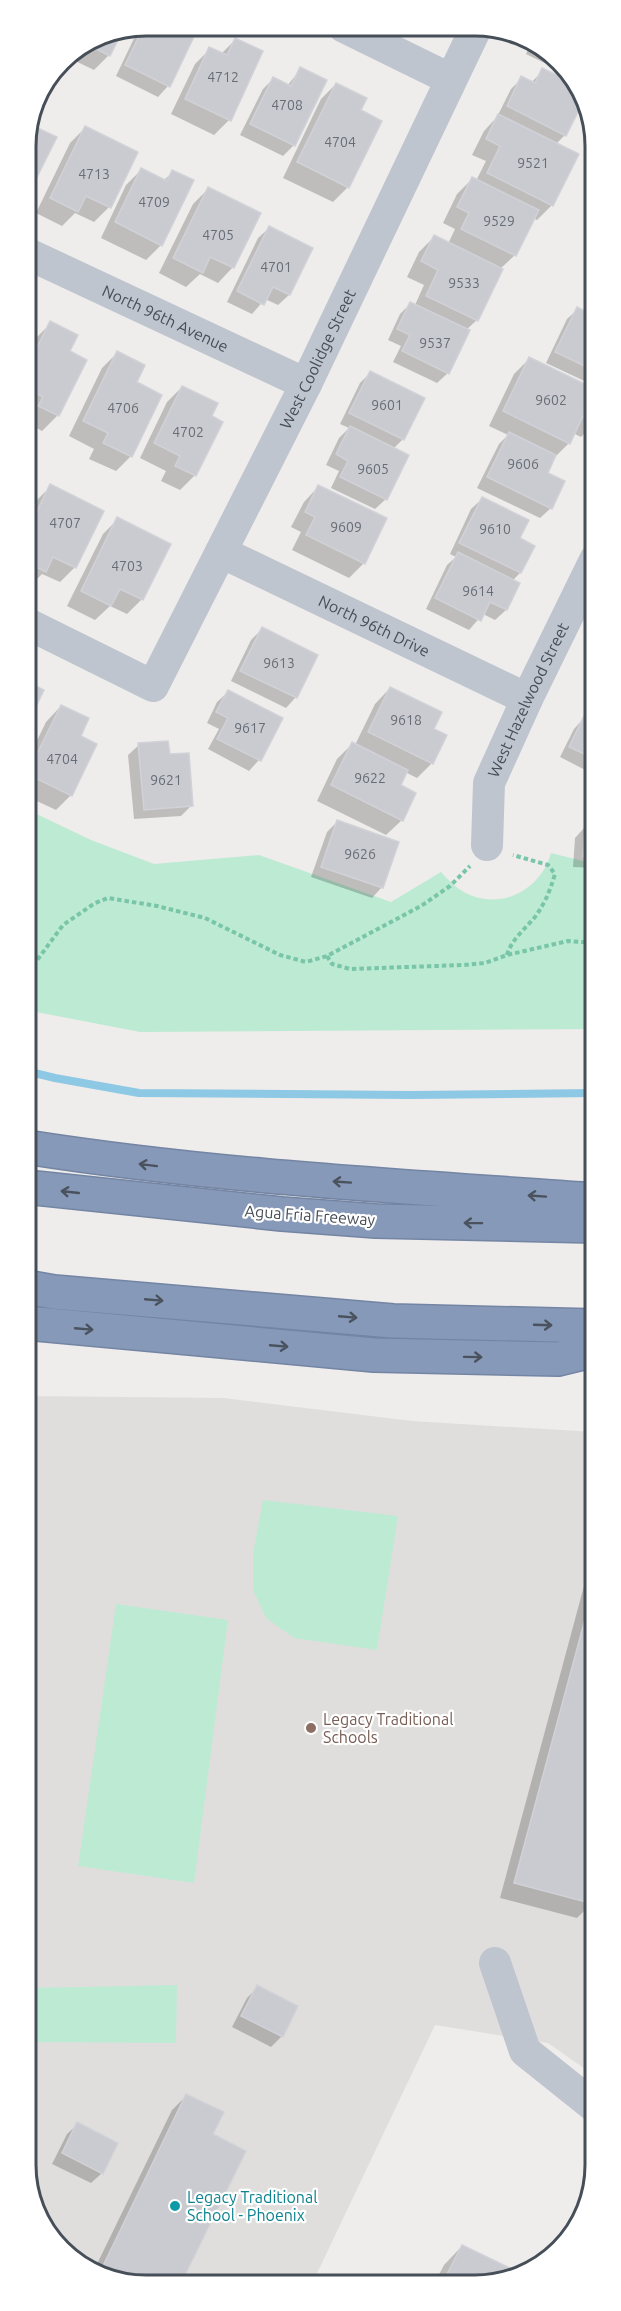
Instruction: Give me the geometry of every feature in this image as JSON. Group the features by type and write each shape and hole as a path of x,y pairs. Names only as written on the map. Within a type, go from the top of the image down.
{"highway":[{"path":"36,1149 236,1175 585,1200"},
{"name":"Agua Fria Freeway","path":"36,1188 305,1216 376,1221 585,1226"},
{"path":"36,1289 393,1321 585,1326"},
{"path":"36,1324 374,1355 558,1359 585,1352"}],"street":[{"path":"362,36 450,79"},
{"name":"West Coolidge Street","path":"36,628 153,686 306,384 472,36"},
{"name":"North 96th Avenue","path":"36,258 306,384"},
{"name":"North 96th Drive","path":"221,552 527,699"},
{"name":"West Hazelwood Street","path":"487,845 489,783 585,580"},
{"path":"495,1963 525,2051 585,2099"}],"path":[{"path":"36,962 63,925 95,903 108,898 205,918 293,960 306,962 327,956 421,906 450,886 487,845 548,865 555,874 549,895 536,916 509,947 507,955"},
{"path":"327,956 332,964 350,969 464,966 485,963 507,955 568,941 585,942"}],"shaded area":[{"name":"Legacy Traditional Schools","path":"36,1396 224,1398 412,1421 585,1431 585,2069 548,2043 435,2025 316,2275 139,2275 124,2273 97,2264 79,2252 63,2238 47,2214 38,2187 36,2165"}],"green space":[{"path":"36,814 91,840 154,864 259,855 391,902 441,872 462,891 476,897 490,899 503,898 527,888 538,878 551,853 585,862 585,1029 140,1032 36,1012"},
{"path":"263,1500 398,1516 377,1650 294,1638 266,1618 253,1590 253,1553"},
{"path":"116,1604 228,1620 194,1883 78,1866"},
{"path":"177,1985 176,2043 36,2042 36,1988"}],"building":[{"path":"139,36 194,36 170,87 125,65"},
{"path":"235,38 263,51 231,121 185,99 209,47 227,55"},
{"path":"118,40 110,56 95,48"},
{"path":"300,67 327,80 295,146 250,124 273,77 291,86"},
{"path":"542,68 561,77 574,97 579,110 566,136 507,106 521,76 535,83"},
{"path":"336,83 367,98 361,110 382,121 349,188 297,162"},
{"path":"498,114 579,154 553,206 487,173 500,146 486,139"},
{"path":"85,126 138,152 111,208 86,196 78,212 50,198"},
{"path":"38,128 57,137 36,179"},
{"path":"141,168 167,181 172,170 194,180 162,246 115,222"},
{"path":"472,177 539,210 516,256 461,229 469,213 457,207"},
{"path":"208,187 261,213 234,268 210,257 203,273 173,258"},
{"path":"269,226 313,248 290,295 273,287 264,305 237,291"},
{"path":"434,235 503,269 478,321 426,296 438,270 421,261"},
{"path":"410,302 470,330 449,374 402,351 410,335 397,329"},
{"path":"577,307 585,311 585,366 555,352"},
{"path":"50,321 78,335 70,351 87,360 59,416 38,406 43,397 36,393 36,350"},
{"path":"117,351 145,365 137,382 162,395 132,457 103,443 108,433 83,421"},
{"path":"529,357 585,384 585,417 583,416 570,444 503,411"},
{"path":"370,371 425,398 404,440 349,413"},
{"path":"182,386 218,403 212,416 223,422 196,476 175,466 180,456 154,443"},
{"path":"350,426 409,455 387,500 340,477 348,461 336,454"},
{"path":"509,432 556,455 548,473 565,481 552,509 487,477"},
{"path":"50,484 104,511 76,568 53,557 46,572 36,567 36,513"},
{"path":"318,485 387,518 365,564 306,535 315,517 305,512"},
{"path":"482,497 529,520 520,538 535,546 521,573 459,543"},
{"path":"117,517 171,544 143,600 120,589 111,606 81,591"},
{"path":"458,552 520,583 507,610 490,602 481,621 435,598"},
{"path":"262,627 318,655 297,698 240,671"},
{"path":"36,686 44,690 36,706"},
{"path":"390,687 442,712 434,729 447,735 433,764 368,732"},
{"path":"228,690 283,718 261,761 217,739 228,718 216,712"},
{"path":"61,705 89,718 81,736 97,744 72,796 36,778 36,756"},
{"path":"584,716 585,754 569,747"},
{"path":"168,741 170,754 189,753 193,806 144,810 138,743"},
{"path":"352,742 408,770 401,785 416,793 403,821 331,785"},
{"path":"337,820 399,842 383,888 321,867"},
{"path":"585,826 585,857 583,857"},
{"path":"585,1619 585,1902 514,1883"},
{"path":"257,1985 298,2006 283,2037 241,2016"},
{"name":"Legacy Traditional School - Phoenix","path":"186,2094 224,2112 213,2134 246,2151 185,2275 139,2275 103,2266"},
{"path":"77,2122 118,2143 103,2174 62,2153"},
{"path":"462,2245 511,2269 490,2274 447,2275"}],"waterway":[{"path":"36,1073 139,1093 410,1095 585,1093"}],"place":[{"name":"Legacy Traditional Schools","path":"311,1728"},
{"name":"Legacy Traditional School - Phoenix","path":"175,2206"}]}
